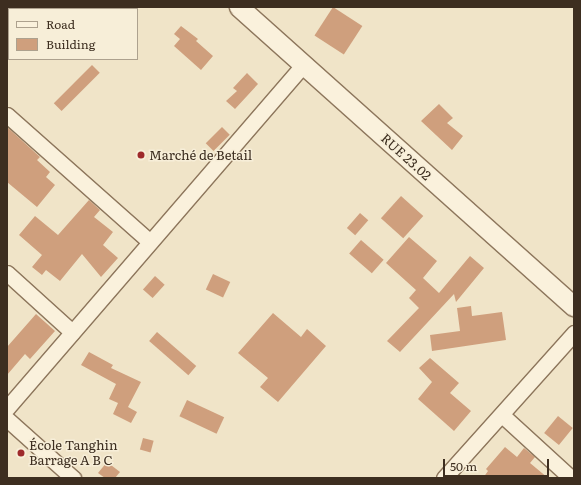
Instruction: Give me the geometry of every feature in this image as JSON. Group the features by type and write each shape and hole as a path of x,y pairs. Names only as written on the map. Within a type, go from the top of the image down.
{"street":[{"name":"RUE 23.02","path":"239,7 574,306"},
{"path":"7,408 149,241 303,65"},
{"path":"7,114 149,241"},
{"path":"7,273 72,332"},
{"path":"444,478 574,333"},
{"path":"502,415 572,478"},
{"path":"7,419 73,478"}],"building":[{"path":"333,7 362,26 344,55 314,36"},
{"path":"181,26 198,39 196,41 213,56 201,70 174,46 180,39 174,34"},
{"path":"92,65 100,73 62,111 54,103"},
{"path":"247,73 258,84 235,109 226,101 237,91 233,88"},
{"path":"439,104 453,118 447,123 463,136 452,150 421,121"},
{"path":"7,127 40,157 37,160 50,172 46,177 55,185 37,207 7,182"},
{"path":"222,127 230,135 214,151 206,143"},
{"path":"401,196 423,216 403,238 381,218"},
{"path":"89,200 100,210 94,217 113,232 103,245 118,258 101,277 82,254 60,281 46,270 42,275 32,267 42,255 19,235 35,216 58,235"},
{"path":"360,213 368,220 355,235 347,228"},
{"path":"409,237 437,261 423,278 439,293 470,256 484,268 456,302 454,294 400,352 387,341 419,308 409,298 416,290 386,263"},
{"path":"361,240 384,260 372,273 349,254"},
{"path":"213,274 230,282 223,297 206,289"},
{"path":"155,276 165,285 153,298 143,289"},
{"path":"471,306 472,316 502,312 506,340 432,351 430,335 460,331 457,308"},
{"path":"273,313 301,337 307,329 326,346 278,402 260,387 268,378 238,353"},
{"path":"36,314 55,331 30,359 25,354 7,375 7,347"},
{"path":"157,332 196,366 188,375 149,341"},
{"path":"89,352 113,365 111,368 141,382 128,407 137,412 131,423 113,414 118,403 109,399 116,384 81,365"},
{"path":"430,358 459,383 450,393 471,411 454,431 418,399 432,382 419,368"},
{"path":"187,400 224,417 217,434 179,416"},
{"path":"558,416 573,428 559,445 544,433"},
{"path":"143,438 154,441 151,452 140,450"},
{"path":"505,447 517,457 524,448 535,457 530,463 548,478 483,478 488,471 486,469"},
{"path":"107,462 120,472 115,478 105,478 98,473"}],"place":[{"name":"Marché de Betail","path":"141,155"},
{"name":"École Tanghin Barrage A B C","path":"21,453"}]}
